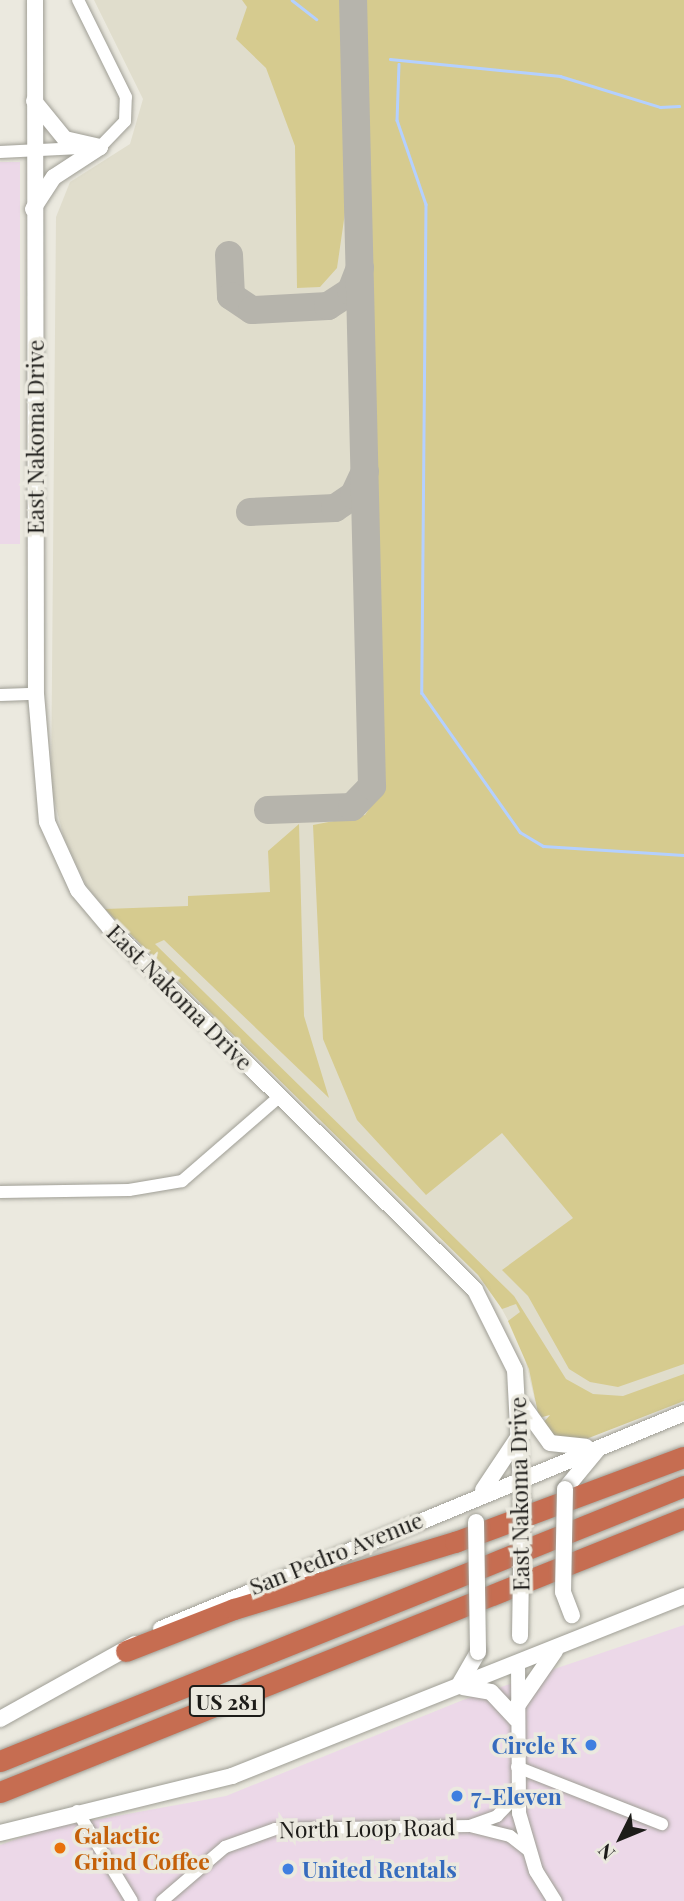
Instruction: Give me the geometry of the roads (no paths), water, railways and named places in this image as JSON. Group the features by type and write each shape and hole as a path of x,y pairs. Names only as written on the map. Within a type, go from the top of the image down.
{"highway":[{"path":"126,1651 234,1609 455,1542 684,1457"},
{"name":"US 281","path":"0,1761 684,1486"},
{"name":"US 281","path":"0,1792 684,1518"}],"main road":[{"name":"East Nakoma Drive","path":"35,0 33,209 36,694 45,810 78,890 475,1290 509,1349 523,1427 520,1636 517,1663"},
{"path":"34,101 65,139 100,147"},
{"path":"33,209 54,177 100,147"},
{"path":"520,1399 550,1443 603,1445"},
{"name":"San Pedro Avenue","path":"0,1719 207,1605 684,1413"},
{"path":"475,1497 500,1471 523,1427"},
{"path":"603,1445 565,1489 563,1592 572,1615 605,1628"},
{"path":"446,1508 476,1522 478,1653 457,1687"},
{"path":"0,1833 77,1811 232,1776 684,1596"},
{"path":"457,1687 491,1692 517,1713 542,1662 565,1644"}],"street":[{"path":"0,152 100,147 125,121 126,97 78,0"},
{"path":"0,695 36,694"},
{"path":"0,1192 129,1189 182,1181 280,1096"},
{"name":"East Nakoma Drive","path":"517,1663 517,1795 528,1852 555,1901"},
{"path":"517,1768 662,1824"},
{"name":"North Loop Road","path":"470,1826 497,1816 517,1795"},
{"path":"77,1811 132,1901"},
{"name":"North Loop Road","path":"162,1901 225,1847 262,1831 470,1826 506,1834 528,1852"}],"waterway":[{"path":"292,0 316,19"},
{"path":"390,59 560,76 660,107 679,106"},
{"path":"399,64 397,120 426,204 422,693 520,832 543,846 684,855"}],"place":[{"name":"Circle K","path":"591,1745"},
{"name":"7-Eleven","path":"457,1796"},
{"name":"Galactic Grind Coffee","path":"60,1848"},
{"name":"United Rentals","path":"288,1869"}]}
